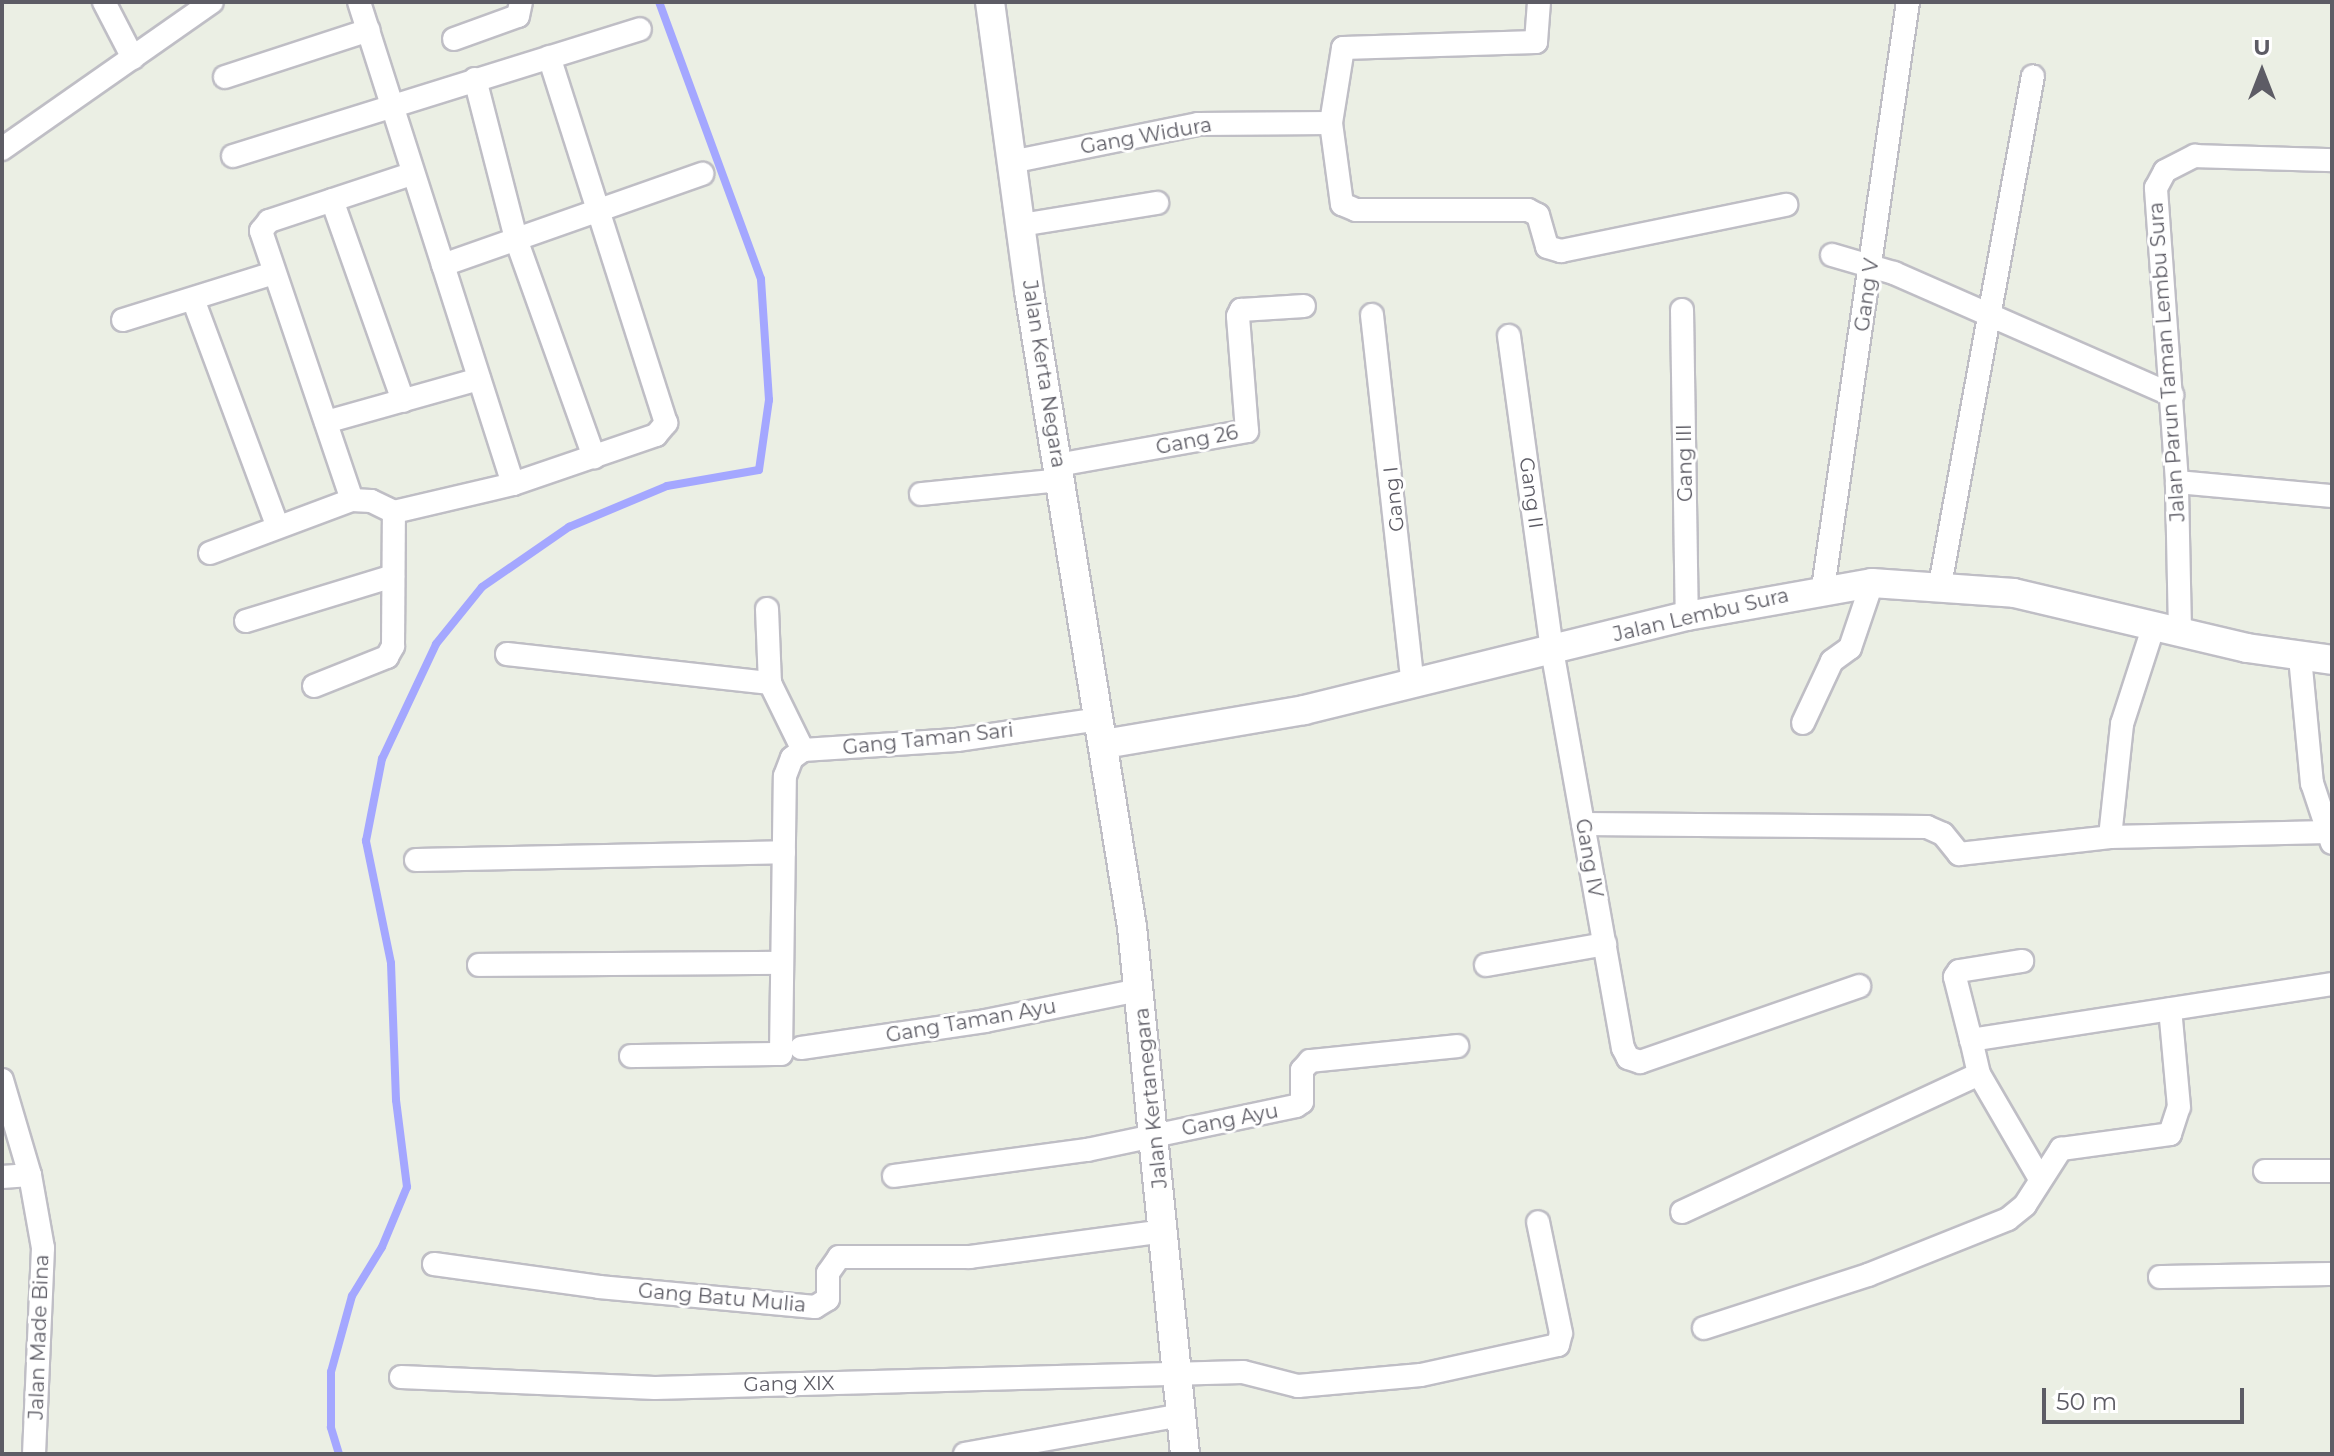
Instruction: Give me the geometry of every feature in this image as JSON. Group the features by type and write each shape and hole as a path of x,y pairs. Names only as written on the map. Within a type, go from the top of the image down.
{"street":[{"path":"104,2 133,58"},
{"path":"2,149 212,2"},
{"path":"359,2 411,174 513,484"},
{"path":"454,39 518,16 521,2"},
{"name":"Jalan Kerta Negara","path":"990,2 1011,162 1102,732"},
{"path":"1539,2 1536,42 1343,48 1331,123 1339,198 1347,207 1528,210 1538,215 1542,241 1554,250 1626,241 1786,205"},
{"name":"Gang V","path":"1823,588 1908,2"},
{"path":"233,156 640,29"},
{"path":"225,77 369,30"},
{"path":"210,553 352,500 371,501 394,512 513,484 661,432 666,423 549,57"},
{"path":"1940,585 1993,316 2033,76"},
{"path":"475,79 516,239 594,457"},
{"name":"Gang Widura","path":"1011,162 1198,124 1331,123"},
{"name":"Jalan Parun Taman Lembu Sura","path":"2110,837 2122,724 2167,628 2177,482 2156,188 2165,171 2195,156 2332,160"},
{"path":"352,500 262,238 264,224 411,174"},
{"path":"443,265 702,174"},
{"path":"332,200 403,401"},
{"path":"1021,225 1157,203"},
{"path":"1832,255 1872,265 2172,395"},
{"path":"123,320 274,273"},
{"path":"193,299 278,527"},
{"name":"Gang 26","path":"1060,472 1247,431 1238,316 1241,310 1304,306"},
{"name":"Gang III","path":"1682,310 1687,616"},
{"name":"Gang I","path":"1372,315 1413,684"},
{"name":"Gang II","path":"1509,336 1552,650"},
{"path":"326,422 479,379"},
{"path":"921,494 1060,472"},
{"path":"2177,482 2332,496"},
{"path":"314,686 387,657 393,646 394,512"},
{"path":"246,621 393,576"},
{"path":"1803,723 1832,661 1850,648 1872,583"},
{"name":"Jalan Lembu Sura","path":"1102,732 1193,732 1413,684 1687,616 1823,588 1872,583 1940,585 2014,593 2300,657 2332,660"},
{"path":"631,1056 781,1054 785,776 792,758 803,750 770,683 767,609"},
{"name":"Gang IV","path":"1552,650 1623,1048 1634,1061 1859,986"},
{"path":"507,654 770,683"},
{"path":"1583,824 1927,827 1943,834 1959,854 2110,837 2330,838 2312,783 2300,657"},
{"name":"Gang Taman Sari","path":"803,750 1102,732"},
{"name":"Jalan Kertanegara","path":"1102,732 1157,1134 1185,1454"},
{"path":"416,860 784,852"},
{"path":"1486,965 1605,944"},
{"path":"2022,961 1959,971 1955,977 1979,1074 2039,1177"},
{"path":"479,965 780,963"},
{"path":"1971,1040 2332,984"},
{"name":"Gang Taman Ayu","path":"801,1048 985,1021 1139,990"},
{"path":"1704,1328 1868,1275 2008,1219 2025,1205 2051,1158 2073,1145 2152,1138 2176,1127 2179,1107 2170,1009"},
{"name":"Gang Ayu","path":"1157,1134 1296,1106 1303,1096 1302,1070 1310,1061 1457,1046"},
{"path":"1682,1212 1979,1074"},
{"name":"Jalan Made Bina","path":"2,1080 30,1175 43,1248 34,1454"},
{"path":"894,1176 1087,1150 1157,1134"},
{"path":"2265,1171 2332,1171"},
{"path":"2,1177 30,1175"},
{"name":"Gang XIX","path":"401,1377 655,1388 1243,1372 1284,1386 1365,1383 1552,1348 1561,1333 1538,1222"},
{"name":"Gang Batu Mulia","path":"434,1264 599,1287 815,1307 828,1299 828,1273 839,1257 970,1257 1165,1231"},
{"path":"2160,1277 2332,1274"},
{"path":"965,1454 1181,1415"}],"waterway":[{"path":"339,1454 331,1427 331,1372 352,1296 382,1247 407,1187 396,1100 391,963 366,841 382,759 436,644 482,587 569,527 667,486 759,470 769,400 761,279 659,2"}]}
